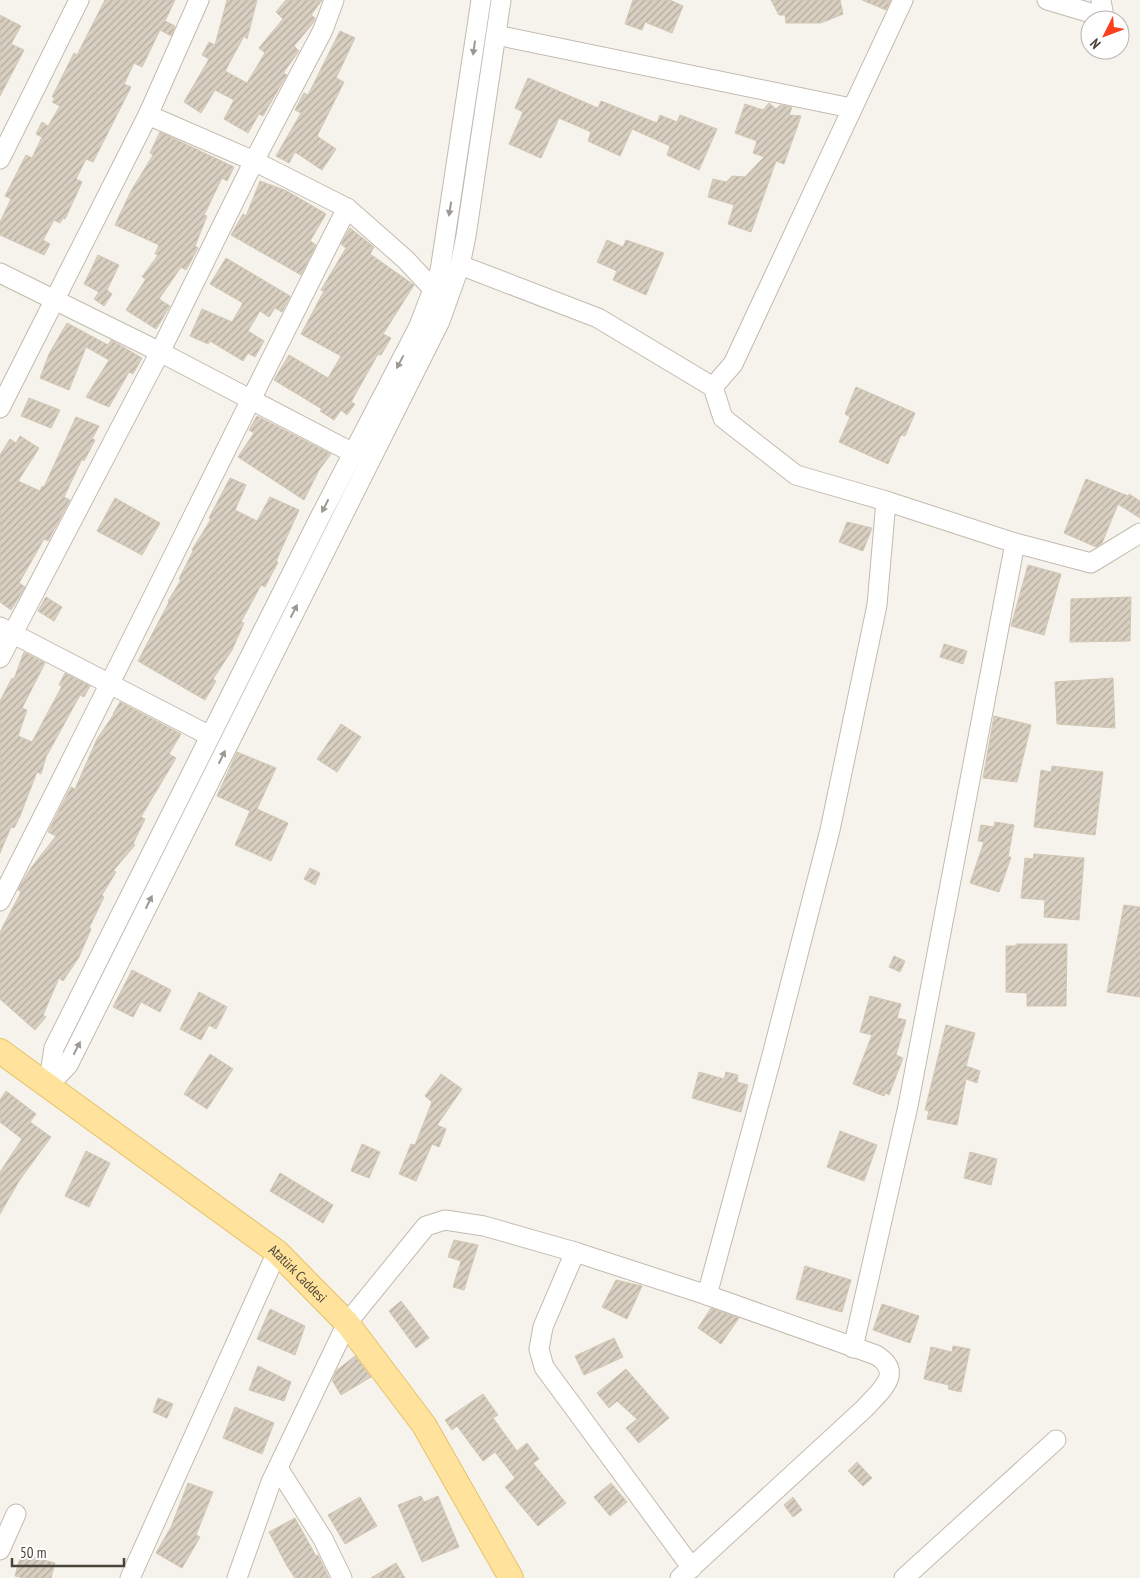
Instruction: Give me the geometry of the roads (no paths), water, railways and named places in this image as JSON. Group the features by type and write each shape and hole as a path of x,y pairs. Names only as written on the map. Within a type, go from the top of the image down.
{"main road":[{"name":"Atatürk Caddesi","path":"0,1051 277,1252 347,1323 424,1425 511,1578"}],"street":[{"path":"0,160 79,0"},
{"path":"0,408 148,115 199,0"},
{"path":"0,658 6,630 160,352 254,161 323,30 334,0"},
{"path":"48,1086 54,1048 353,453 419,326 440,271 481,0"},
{"path":"48,1086 68,1065 440,321 460,265 474,188 501,0"},
{"path":"713,387 733,364 903,0"},
{"path":"1047,0 1104,17 1101,0"},
{"path":"496,35 851,108"},
{"path":"148,115 254,161 347,208 406,260 433,289"},
{"path":"0,900 111,683 347,208"},
{"path":"460,265 598,318 713,387 723,418 796,475 886,501 1015,543 1091,563 1140,533"},
{"path":"0,273 160,352 353,453"},
{"path":"707,1295 771,1060 830,830 877,605 886,501"},
{"path":"853,1348 908,1106 1015,543"},
{"path":"6,630 210,736"},
{"path":"237,1578 278,1468 347,1323 426,1226 445,1220 484,1226 575,1252 707,1295 876,1355 885,1361 890,1368 890,1376 884,1386 858,1414 686,1573 544,1367 539,1349 543,1327 575,1252"},
{"path":"130,1578 277,1252"},
{"path":"904,1578 1056,1440"},
{"path":"278,1468 323,1539 342,1578"},
{"path":"0,1550 16,1514"}]}
